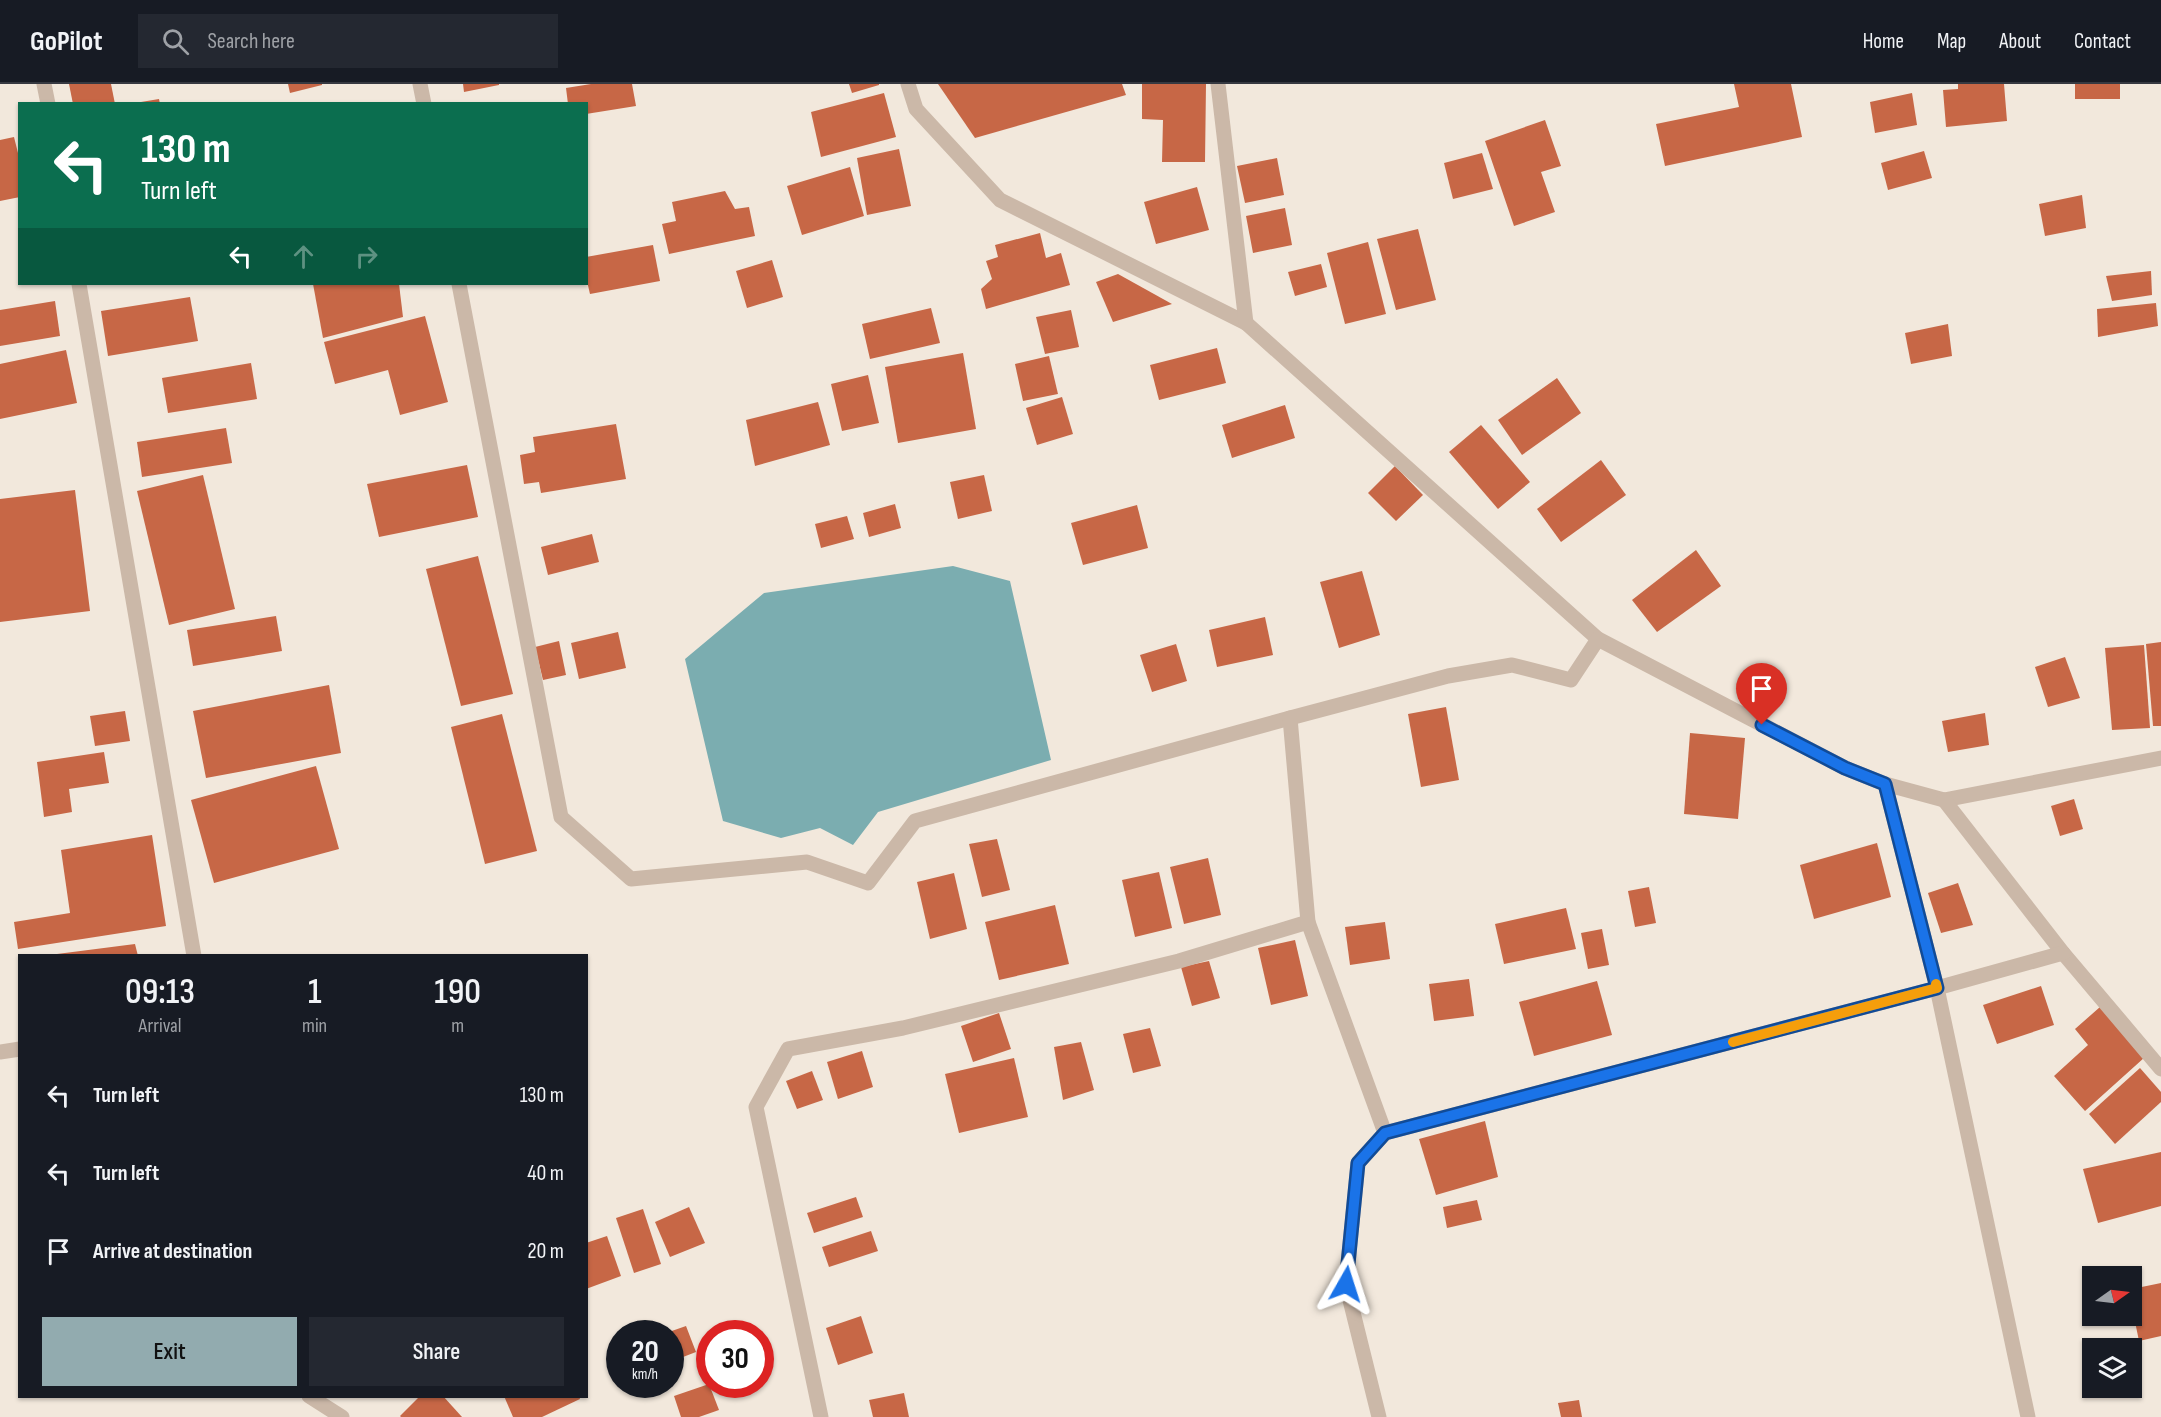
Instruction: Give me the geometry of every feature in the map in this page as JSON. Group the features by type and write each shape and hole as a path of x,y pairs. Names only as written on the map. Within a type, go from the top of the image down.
{"street":[{"path":"44,84 48,102"},
{"path":"420,84 424,102"},
{"path":"908,84 916,109 1000,200 1246,323 1598,639 1845,768 1885,784 1944,800 2161,758"},
{"path":"1218,84 1246,323"},
{"path":"79,285 194,954"},
{"path":"459,285 561,817 630,879 807,862 868,883 915,821 1448,676 1512,665 1571,680 1598,639"},
{"path":"1290,718 1308,922 1385,1133"},
{"path":"1885,784 1937,988 2028,1417"},
{"path":"1944,800 2063,953 2161,1069"},
{"path":"821,1417 756,1107 788,1049 903,1028 1156,967 1308,922"},
{"path":"1379,1417 1346,1284 1358,1163 1385,1133 2063,953"},
{"path":"0,1053 18,1049"},
{"path":"312,1398 342,1417"}],"water":[{"path":"953,566 1010,581 1051,760 878,812 853,845 820,828 781,838 723,821 685,659 764,593"}],"building":[{"path":"69,84 111,84 115,102 73,102"},
{"path":"288,84 322,84 322,85 290,93"},
{"path":"463,84 499,84 499,85 464,92"},
{"path":"591,84 632,84 636,106 588,114 588,102 568,102 566,88"},
{"path":"849,84 879,84 879,85 852,93"},
{"path":"938,84 1122,84 1126,95 975,138"},
{"path":"1142,84 1206,84 1205,162 1162,162 1163,120 1142,119"},
{"path":"1734,84 1791,84 1802,137 1665,166 1656,124 1739,107"},
{"path":"1958,84 2004,84 2007,121 1946,127 1943,90 1958,89"},
{"path":"2075,84 2120,84 2120,99 2075,99"},
{"path":"884,93 896,137 821,157 811,112"},
{"path":"1912,93 1917,125 1875,133 1870,102"},
{"path":"159,99 160,102 141,102"},
{"path":"1545,120 1561,166 1541,172 1555,212 1514,226 1485,141"},
{"path":"14,137 18,153 18,197 0,201 0,140"},
{"path":"899,149 911,206 867,215 857,158"},
{"path":"1924,151 1932,178 1888,190 1881,163"},
{"path":"1482,153 1493,189 1453,199 1444,163"},
{"path":"1277,158 1284,195 1245,203 1237,166"},
{"path":"850,167 864,216 802,235 787,186"},
{"path":"1197,187 1209,230 1156,244 1144,202"},
{"path":"725,191 735,209 749,207 755,236 669,254 662,224 676,221 672,202"},
{"path":"2082,195 2086,228 2045,236 2039,204"},
{"path":"1285,208 1292,245 1253,253 1246,216"},
{"path":"1418,229 1436,300 1396,310 1377,239"},
{"path":"1040,233 1046,258 1061,253 1070,285 986,309 981,289 992,279 986,261 998,257 995,245"},
{"path":"1368,242 1386,314 1345,324 1327,253"},
{"path":"653,245 660,281 590,294 588,257"},
{"path":"772,260 783,297 747,308 736,271"},
{"path":"1321,264 1327,287 1295,296 1288,272"},
{"path":"2151,271 2152,295 2112,301 2106,276"},
{"path":"1118,274 1172,304 1113,322 1096,282"},
{"path":"313,285 399,285 403,317 323,338"},
{"path":"190,297 198,341 108,356 101,311"},
{"path":"55,301 60,336 0,346 0,310"},
{"path":"2156,303 2158,326 2098,337 2097,309"},
{"path":"931,308 940,343 870,359 862,324"},
{"path":"1071,310 1079,347 1045,354 1036,317"},
{"path":"425,316 448,402 400,415 388,370 335,384 324,342"},
{"path":"1948,324 1952,356 1911,364 1905,333"},
{"path":"1217,348 1226,383 1159,400 1150,365"},
{"path":"66,350 77,403 0,419 0,364"},
{"path":"963,353 976,429 898,443 885,367"},
{"path":"1049,356 1058,394 1023,401 1015,364"},
{"path":"251,363 257,399 168,413 162,378"},
{"path":"868,375 879,423 842,431 831,384"},
{"path":"1557,378 1581,413 1522,455 1498,420"},
{"path":"1062,397 1073,434 1037,445 1026,408"},
{"path":"818,402 830,445 755,466 746,420"},
{"path":"1285,405 1295,438 1232,458 1222,425"},
{"path":"616,424 626,479 541,493 539,482 524,484 520,455 535,452 533,437"},
{"path":"1481,425 1530,482 1498,509 1449,452"},
{"path":"226,428 232,463 142,477 137,442"},
{"path":"1601,460 1626,495 1561,542 1537,509"},
{"path":"467,465 478,517 379,537 367,484"},
{"path":"1395,466 1423,495 1396,521 1368,493"},
{"path":"203,475 235,609 169,625 137,491"},
{"path":"984,475 992,511 958,519 950,482"},
{"path":"75,490 90,611 0,622 0,499"},
{"path":"895,504 901,528 869,537 863,513"},
{"path":"1137,505 1148,548 1083,565 1071,523"},
{"path":"847,516 854,539 821,548 815,524"},
{"path":"592,534 599,562 548,575 541,547"},
{"path":"1696,550 1721,586 1657,632 1632,600"},
{"path":"478,556 513,694 461,706 426,569"},
{"path":"1362,571 1380,635 1339,648 1320,582"},
{"path":"276,616 282,651 193,666 187,630"},
{"path":"1265,617 1273,655 1217,667 1209,630"},
{"path":"618,632 626,668 579,679 571,643"},
{"path":"559,641 566,675 543,680 535,647"},
{"path":"2161,642 2161,726 2153,726 2146,644"},
{"path":"1176,644 1187,681 1152,692 1140,655"},
{"path":"2144,645 2150,728 2112,730 2105,648"},
{"path":"2065,657 2080,698 2048,707 2035,667"},
{"path":"329,685 341,753 206,778 193,711"},
{"path":"1446,707 1459,780 1421,787 1408,714"},
{"path":"125,711 130,741 95,746 90,716"},
{"path":"1985,713 1989,745 1948,752 1942,721"},
{"path":"502,714 537,851 485,864 451,727"},
{"path":"1690,733 1745,738 1738,819 1684,814"},
{"path":"104,752 109,783 69,789 72,812 44,817 37,762"},
{"path":"316,766 339,849 214,883 191,800"},
{"path":"2074,799 2083,829 2060,836 2051,806"},
{"path":"152,835 166,926 18,949 14,922 70,913 61,850"},
{"path":"997,839 1010,890 982,897 969,844"},
{"path":"1877,843 1891,897 1814,919 1800,865"},
{"path":"1208,858 1221,915 1184,924 1170,867"},
{"path":"1159,872 1172,928 1135,937 1122,880"},
{"path":"954,873 967,929 930,939 917,882"},
{"path":"1958,883 1973,925 1941,933 1928,893"},
{"path":"1649,887 1656,923 1635,927 1628,891"},
{"path":"1055,905 1069,964 999,980 985,922"},
{"path":"1566,908 1576,949 1504,964 1495,924"},
{"path":"1385,922 1390,959 1350,965 1345,927"},
{"path":"1602,929 1609,965 1588,969 1581,933"},
{"path":"1295,940 1308,996 1271,1005 1258,948"},
{"path":"135,944 138,954 57,954"},
{"path":"1209,961 1220,998 1192,1006 1181,967"},
{"path":"1469,979 1474,1016 1434,1021 1429,984"},
{"path":"1597,981 1612,1035 1534,1056 1519,1002"},
{"path":"2041,986 2054,1025 1997,1044 1983,1005"},
{"path":"2100,1007 2145,1057 2085,1111 2054,1076 2088,1045 2075,1029"},
{"path":"999,1013 1011,1049 973,1062 961,1026"},
{"path":"1150,1028 1161,1066 1133,1073 1123,1034"},
{"path":"1081,1042 1094,1090 1063,1100 1054,1047"},
{"path":"862,1051 873,1087 838,1099 827,1062"},
{"path":"1014,1058 1028,1117 959,1133 945,1074"},
{"path":"2140,1068 2161,1092 2161,1102 2115,1144 2089,1114"},
{"path":"812,1071 823,1100 797,1109 786,1081"},
{"path":"1485,1121 1498,1177 1436,1195 1419,1139"},
{"path":"2161,1152 2161,1206 2098,1223 2083,1169"},
{"path":"856,1197 863,1217 814,1233 807,1213"},
{"path":"1477,1200 1482,1220 1447,1228 1443,1207"},
{"path":"689,1207 705,1243 670,1257 655,1222"},
{"path":"643,1209 661,1264 634,1273 616,1218"},
{"path":"871,1231 878,1251 829,1267 822,1247"},
{"path":"607,1236 621,1276 588,1288 588,1242"},
{"path":"2161,1283 2161,1336 2142,1340 2142,1338 2138,1338 2136,1326 2142,1326 2142,1287"},
{"path":"861,1316 873,1353 838,1365 826,1328"},
{"path":"686,1326 696,1352 684,1357 684,1327"},
{"path":"696,1388 696,1398 714,1398 719,1410 699,1417 681,1417 675,1398 684,1398 684,1393"},
{"path":"904,1393 909,1417 873,1417 869,1400"},
{"path":"418,1398 445,1398 462,1417 401,1417"},
{"path":"505,1398 580,1399 542,1417 513,1417"},
{"path":"1579,1400 1582,1417 1561,1417 1558,1403"}],"slow traffic":[{"path":"1733,1042 1937,988 1936,984"}],"route":[{"path":"1346,1284 1358,1163 1385,1133 1937,988 1885,784 1845,768 1762,725"}]}
